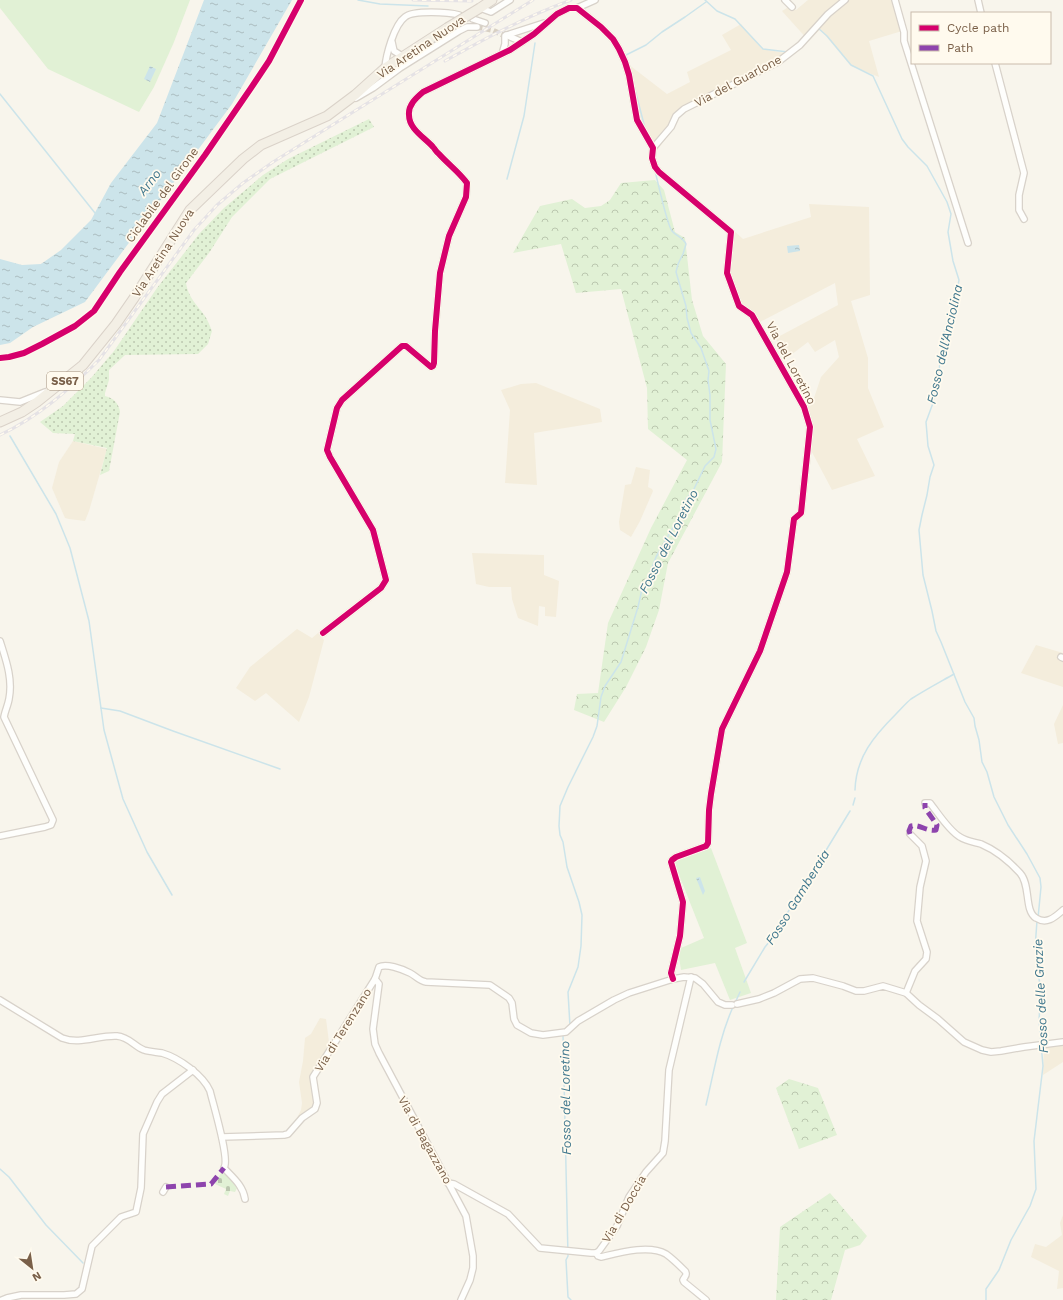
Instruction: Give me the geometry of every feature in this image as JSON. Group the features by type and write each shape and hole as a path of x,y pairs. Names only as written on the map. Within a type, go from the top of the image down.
{"main road":[{"name":"Via Aretina Nuova","path":"0,422 22,412 58,386 83,365 116,324 186,216 203,196 255,149 320,120 341,106 385,68 402,56 492,0"}],"street":[{"name":"Via Aretina Nuova","path":"480,8 491,12 510,0"},
{"path":"323,633 381,588 386,580 373,530 327,450 336,408 342,400 402,346 406,346 426,364 431,367 433,366 440,273 449,236 466,197 467,183 460,174 413,128 408,114 410,108 414,99 423,92 510,50 557,14 569,8 577,8 594,0"},
{"path":"785,0 792,7"},
{"name":"Via del Guarlone","path":"653,148 671,127 676,116 684,109 778,62 800,45 817,28 828,14 845,0"},
{"path":"895,0 904,32 904,41 911,63"},
{"path":"978,0 981,12"},
{"name":"Via del Loretino","path":"577,8 601,27 613,39 619,49 625,62 637,120 653,148 652,158 655,167 731,232 727,274 739,306 752,315 755,320 804,407 810,428 800,513 794,519 787,572 760,651 722,729 709,810 708,843 706,846 676,857 671,862 683,902 680,936 671,973 673,979"},
{"path":"385,68 388,50 403,18 409,14 446,12 459,14"},
{"path":"473,19 485,23"},
{"path":"506,35 548,22"},
{"path":"341,106 373,88 394,72 459,31 467,27 477,27"},
{"path":"506,35 522,42"},
{"path":"506,35 510,50"},
{"path":"502,54 506,35"},
{"path":"392,39 394,51 402,56"},
{"path":"911,64 968,243"},
{"path":"995,64 1024,173 1019,195 1020,210 1024,219"},
{"path":"0,400 22,402 58,386"},
{"path":"0,641 9,670 10,679 9,700 4,717 53,820 51,825 45,827 0,836"},
{"path":"925,803 930,803 960,837 990,849 1021,874 1025,881 1028,892 1029,907 1032,914 1039,919 1047,921 1063,910"},
{"path":"906,993 915,971 926,959 927,952 917,921 920,887 926,861 922,846 910,834"},
{"path":"375,979 378,967 382,965 399,969 411,974 421,982 490,984 509,998 512,1003 514,1019 517,1025 531,1033 543,1035 566,1032 578,1021 614,1000 640,989 673,979 695,978 703,984 718,1002 725,1005 759,999 800,979 813,978 844,986 856,991 864,991 883,986 906,993 919,1006 938,1019 964,1042 974,1047 991,1052 1063,1042"},
{"name":"Via di Doccia","path":"448,1183 454,1184 508,1214 540,1248 596,1253 617,1226 629,1197 646,1172 663,1154 666,1141 669,1070 691,977"},
{"name":"Via di Terenzano","path":"222,1137 288,1134 302,1118 315,1109 317,1103 313,1077 375,979"},
{"name":"Via di Bagazzano","path":"375,979 378,984 373,1029 375,1044 400,1096 411,1113 442,1174 466,1216 473,1256 473,1268 470,1280 461,1300"},
{"path":"0,1000 66,1040 78,1041 110,1036 125,1037 145,1050 162,1053 193,1070 207,1085 210,1091 222,1137 226,1160 226,1165 224,1168 244,1191 245,1199"},
{"path":"121,1218 136,1212 141,1188 143,1134 157,1102 162,1094 193,1070"},
{"path":"2,1300 21,1295 76,1294 82,1289 92,1246 128,1211"},
{"path":"596,1253 601,1257 629,1250 647,1250 665,1254 687,1273 683,1280 684,1282 706,1300"},
{"path":"47,1295 53,1300"},
{"path":"56,1300 61,1295"}],"shaded area":[{"path":"808,0 893,0 902,31 869,41 879,77 851,66 820,29 809,41 782,11 787,8 796,10"},
{"path":"741,24 762,49 791,54 783,62 680,115 674,127 656,152 636,123 622,65 628,64 667,94 690,82 687,72 731,50 722,35"},
{"path":"809,204 869,207 870,295 851,301 868,358 868,388 884,427 857,439 875,476 832,490 805,439 808,428 803,409 812,404 821,377 839,357 835,340 815,352 808,342 783,361 776,338 838,305 835,283 756,324 739,309 724,274 731,228 743,239 811,217"},
{"path":"536,383 600,409 602,422 534,433 537,485 505,483 510,410 501,390 521,384"},
{"path":"73,441 107,449 85,521 65,518 52,488 59,462"},
{"path":"636,467 650,470 648,487 653,491 640,521 631,537 620,530 619,522 625,485 631,484"},
{"path":"472,553 544,555 544,575 559,581 556,617 545,616 545,607 539,606 538,626 518,618 512,599 511,587 489,587 476,584"},
{"path":"297,629 312,638 318,633 324,640 309,697 299,722 266,693 255,701 236,688 250,667"},
{"path":"1036,645 1063,653 1063,687 1021,673"},
{"path":"1063,705 1063,743 1058,744 1054,724"},
{"path":"320,1018 326,1019 329,1042 315,1076 319,1105 302,1121 297,1118 301,1110 302,1103 299,1082 305,1038 311,1034"},
{"path":"1063,1039 1063,1062 1043,1075 1044,1044"},
{"path":"1063,1215 1063,1288 1057,1289 1059,1271 1031,1257 1035,1244 1046,1247 1062,1235 1060,1223"}],"green space":[{"path":"0,0 190,0 174,42 154,87 139,112 48,69 0,8"},
{"path":"369,119 374,127 270,179 232,217 209,253 186,283 191,297 205,316 212,331 208,344 198,354 125,355 109,370 109,380 105,396 116,402 120,412 109,471 100,475 107,448 73,441 75,434 53,433 40,422 63,406 91,378 114,351 157,288 199,234 224,208 263,175 288,159"},
{"path":"655,180 664,190 675,232 685,238 692,300 703,336 726,364 722,462 668,563 659,610 646,647 626,687 604,722 574,710 577,694 598,693 608,623 651,528 687,460 648,429 647,388 621,289 576,293 561,244 513,253 540,206 572,199 585,208 601,206 610,200 621,183"},
{"path":"711,848 747,943 735,948 751,993 730,1000 715,963 681,970 679,957 681,948 704,938 674,862"},
{"path":"789,1079 818,1088 837,1135 799,1149 776,1088"},
{"path":"222,1171 238,1186 235,1192 230,1191 228,1196 224,1194 226,1189 215,1184"},
{"path":"830,1193 867,1236 860,1245 845,1250 831,1300 776,1300 780,1227"}],"water":[{"name":"Arno","path":"204,0 292,0 232,104 85,302 33,327 10,343 0,345 0,259 22,265 41,264 61,250 91,220 111,183 157,123"},
{"path":"150,66 156,69 150,82 144,79"},
{"path":"799,245 800,251 788,253 787,246"},
{"path":"700,877 705,891 703,895 696,878"}],"waterway":[{"path":"358,0 380,4 428,6"},
{"name":"Fosso dell'Anciolina","path":"705,0 717,11 735,19 763,49 788,52"},
{"name":"Fosso del Loretino","path":"628,63 626,55 646,45 662,32 706,2"},
{"name":"Fosso dell'Anciolina","path":"818,28 827,36 851,65 873,76 902,139 927,166 947,202 951,214 948,232 953,261 959,280 956,297 945,328 933,403 926,422 928,446 934,465 919,530 923,575 936,631 965,702 974,718 982,762 987,772 994,797 1008,825 1027,854 1040,878 1041,887 1038,918"},
{"path":"507,179 524,116 535,43"},
{"name":"Fosso del Loretino","path":"633,82 645,128"},
{"path":"0,94 95,213"},
{"name":"Fosso del Loretino","path":"570,1026 568,992 578,967 581,946 582,915 567,867 563,842 560,835 560,806 593,737 597,726 601,697 605,686 621,662 638,607 643,585 648,578 656,557 678,519 686,499 693,491 705,466 714,457 716,449 710,420 709,371 701,348 691,333 687,318 686,306 676,272 686,244 672,231 670,227 655,171"},
{"path":"10,436 56,514 70,548 89,621 104,730 123,799 147,852 172,895"},
{"name":"Fosso Gamberaia","path":"855,790 856,778 863,757 880,731 911,699 954,674"},
{"path":"101,708 120,711 280,769"},
{"name":"Fosso Gamberaia","path":"853,805 855,798"},
{"name":"Fosso Gamberaia","path":"744,982 765,947 774,936 777,926 785,917 807,883 850,811"},
{"name":"Fosso delle Grazie","path":"986,1300 986,1289 999,1270 1011,1240 1030,1206 1036,1189 1034,1141 1043,1066 1039,1020 1041,990 1038,973 1039,961 1035,948 1037,921"},
{"name":"Fosso Gamberaia","path":"735,1003 740,992"},
{"name":"Fosso Gamberaia","path":"706,1105 720,1043 733,1007"},
{"name":"Fosso del Loretino","path":"564,1034 568,1256 566,1260 568,1297 571,1300"},
{"path":"0,1169 9,1177 46,1225 83,1263"}],"tunnel":[{"path":"477,27 492,30 505,36"}],"railway":[{"path":"413,0 472,1"},
{"path":"0,435 27,420 52,402 99,360 194,230 217,205 243,183 273,162 533,0"},
{"path":"445,61 507,28 571,0"}],"marked path":[{"path":"910,834 909,831 911,826 936,830 937,825 925,808 925,803"},
{"path":"166,1187 211,1184 224,1168"}],"cycle path":[{"name":"Ciclabile del Girone","path":"0,358 24,353 75,326 94,311 120,272 205,155 269,61 301,0"},
{"path":"323,633 381,588 386,580 373,530 327,450 337,408 342,400 402,346 406,346 431,367 433,366 440,273 449,236 466,197 467,183 461,175 414,129 411,124 409,111 411,105 423,92 510,50 534,34 557,14 569,8 577,8 601,27 613,39 619,49 629,75 637,120 653,148 652,158 655,167 731,232 727,273 739,306 752,315 804,407 810,427 801,513 794,519 787,572 760,651 722,729 709,810 708,843 706,846 676,857 671,862 683,902 680,936 671,973 673,979"}]}
